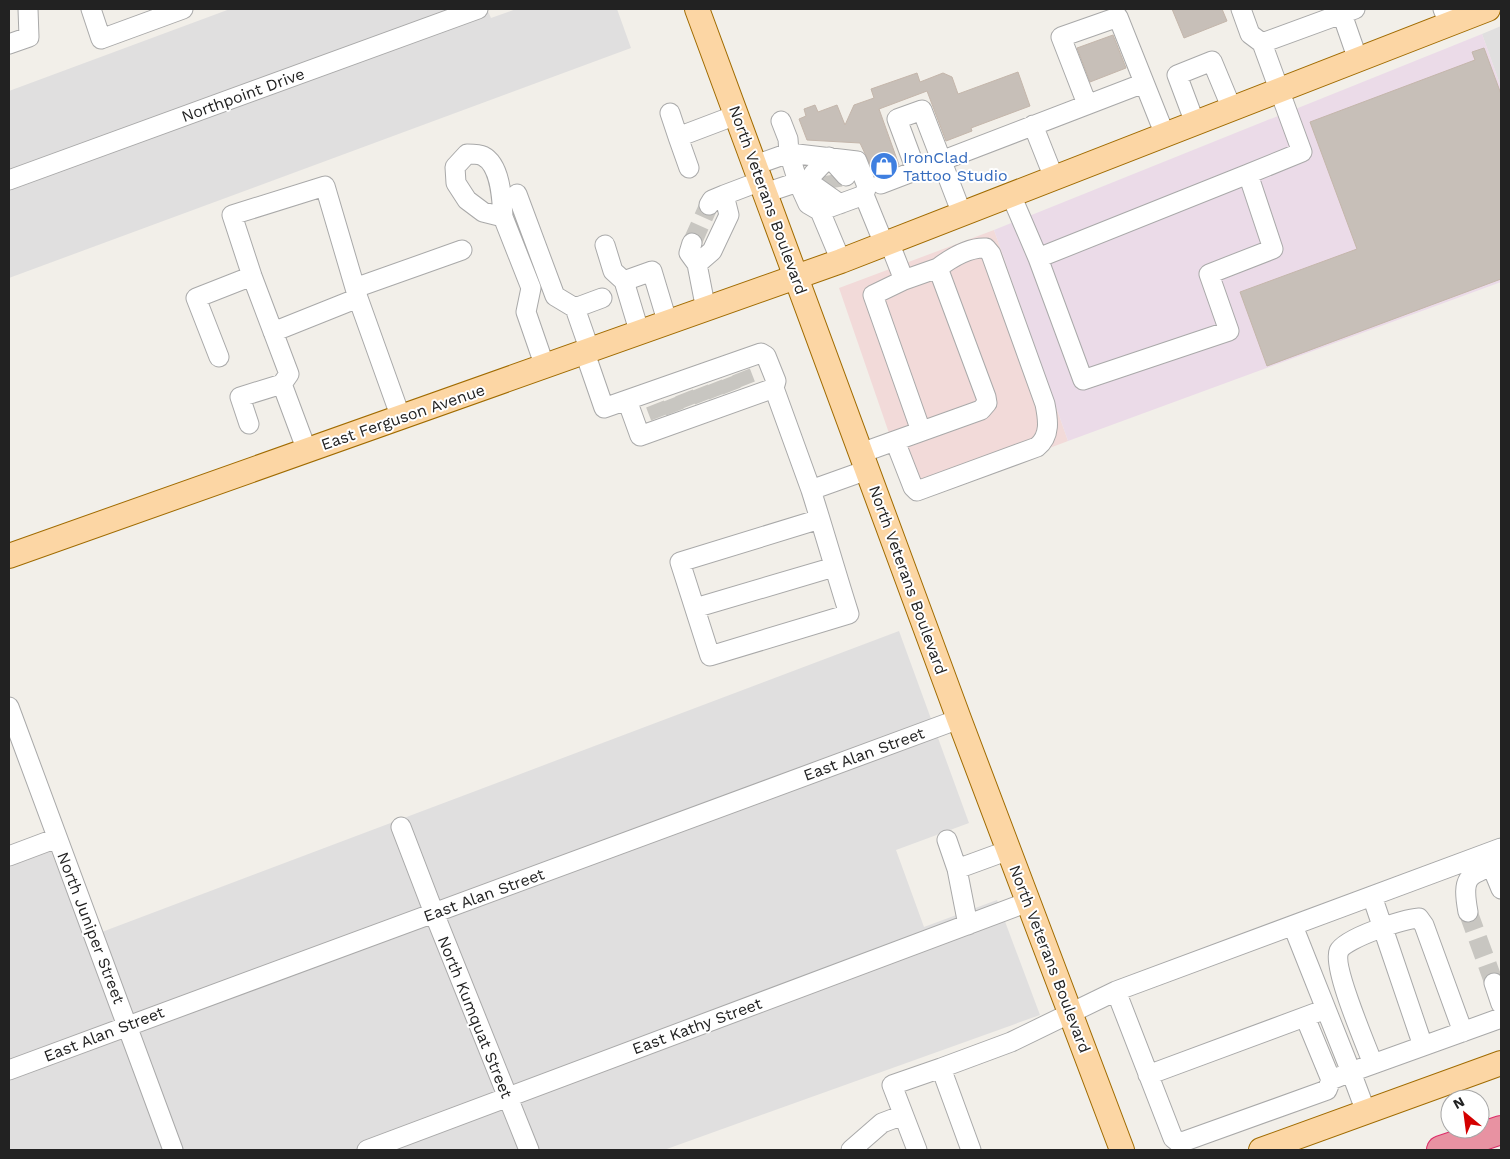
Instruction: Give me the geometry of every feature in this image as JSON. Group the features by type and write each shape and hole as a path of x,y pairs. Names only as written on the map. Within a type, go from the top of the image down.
{"highway":[{"path":"1440,1150 1501,1130"}],"main road":[{"name":"North Veterans Boulevard","path":"697,9 959,719 1122,1150"},
{"name":"East Ferguson Avenue","path":"9,556 640,334 841,261 1358,60 1446,16 1488,9"},
{"path":"1261,1150 1501,1063"}],"street":[{"path":"9,44 29,37 28,9"},
{"path":"91,9 101,38 183,9"},
{"name":"Northpoint Drive","path":"9,180 478,9"},
{"path":"1038,258 1302,152 1262,43 1250,34 1241,9"},
{"path":"1262,43 1337,13 1358,60"},
{"path":"1087,104 1061,37 1118,17 1165,135"},
{"path":"1195,123 1177,75 1212,61 1232,109"},
{"path":"881,184 1144,83"},
{"path":"916,170 897,119 922,110 962,214"},
{"path":"670,112 689,168"},
{"path":"678,136 736,115"},
{"path":"709,205 712,200 760,180 788,153 788,139 781,122"},
{"path":"1033,125 1054,178"},
{"path":"788,153 832,183 886,243 904,280"},
{"path":"788,153 832,183"},
{"path":"1011,195 1038,258 1083,380 1229,331 1209,274 1274,249 1248,174"},
{"path":"760,180 832,183"},
{"path":"820,211 832,183"},
{"path":"832,183 808,204 820,211 841,261"},
{"path":"249,424 240,397 282,384 289,374 252,276 232,215 325,186 357,293 401,418"},
{"path":"517,194 555,296 574,308 604,408 627,400 774,388"},
{"path":"697,264 712,251 729,215 724,195"},
{"path":"503,217 531,288 526,312 545,367"},
{"path":"692,243 689,253 697,264 706,310"},
{"path":"605,245 613,271 624,281 640,334"},
{"path":"895,441 913,487 917,492 1037,447 1043,442 1047,434 1048,421 1045,404 991,254 986,248 979,247 952,257 938,268 904,280 873,296 922,431"},
{"path":"274,332 357,293 462,250"},
{"path":"811,490 864,461 895,441 982,410 987,403 938,268"},
{"path":"624,281 652,271 668,324"},
{"path":"219,357 196,298 252,276"},
{"path":"574,308 602,298"},
{"path":"627,400 640,436 761,353 766,356 776,381 774,388 811,490 820,519 834,567 849,614 710,656 680,562 820,519"},
{"path":"282,384 307,451"},
{"path":"695,608 834,567"},
{"name":"North Juniper Street","path":"9,706 174,1150"},
{"name":"East Alan Street","path":"9,1070 959,719"},
{"name":"North Kumquat Street","path":"401,827 529,1150"},
{"path":"9,856 57,838"},
{"path":"947,840 957,869 968,925"},
{"path":"917,1150 892,1085 1011,1042 1116,991 1501,848"},
{"path":"957,869 1009,850"},
{"path":"1468,912 1464,893 1466,884 1472,875 1497,865 1501,889"},
{"path":"1372,896 1423,1046"},
{"name":"East Kathy Street","path":"367,1150 1028,902"},
{"path":"1373,1064 1341,979 1338,956 1339,950 1345,945 1382,927 1419,918 1424,925 1463,1032"},
{"path":"1293,926 1366,1112"},
{"path":"1494,983 1501,1004"},
{"path":"1116,991 1173,1138 1178,1142 1326,1090 1331,1080 1501,1018"},
{"path":"1148,1075 1326,1009"},
{"path":"1305,1017 1331,1080"},
{"path":"941,1068 970,1150"},
{"path":"851,1150 882,1123 903,1115"}],"shaded area":[{"path":"230,9 487,9 491,18 516,9 617,9 631,48 9,278 9,91"},
{"path":"1501,26 1501,87 1482,34"},
{"path":"1482,34 1501,87 1501,282 1068,441 994,230"},
{"path":"994,230 1068,441 912,500 839,288"},
{"path":"899,631 969,823 896,850 924,927 997,900 1040,1015 664,1150 9,1150 9,861 47,842 86,938"}],"building":[{"path":"1172,9 1222,9 1227,21 1184,38"},
{"path":"1113,35 1126,68 1090,82 1077,48"},
{"path":"1484,48 1501,94 1501,279 1267,366 1240,292 1357,249 1310,122 1475,60 1472,52"},
{"path":"1018,72 1030,106 971,128 972,131 946,141 927,91 879,109 899,165 875,175 860,143 807,140 799,119 806,116 804,109 815,105 818,112 837,105 845,125 854,105 874,98 871,89 917,73 920,82 943,73 952,77 958,94"}],"tunnel":[{"path":"831,175 833,188"},
{"path":"692,243 709,205"},
{"path":"741,372 746,385"},
{"path":"727,378 732,391"},
{"path":"713,383 718,396"},
{"path":"699,388 704,401"},
{"path":"684,393 689,406"},
{"path":"670,399 675,412"},
{"path":"655,404 660,417"},
{"path":"1468,912 1494,983"}],"place":[{"name":"IronClad Tattoo Studio","path":"884,166"}]}
